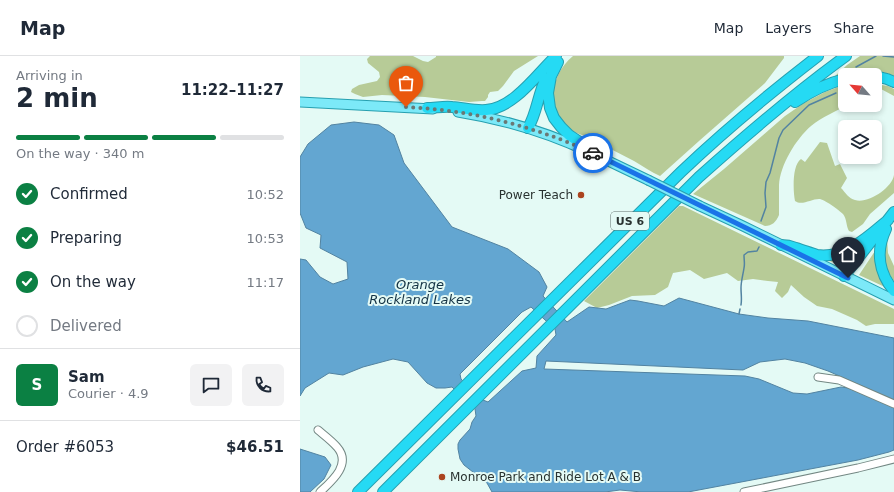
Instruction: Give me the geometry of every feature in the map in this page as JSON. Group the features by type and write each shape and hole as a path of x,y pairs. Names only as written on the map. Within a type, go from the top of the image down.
{"highway":[{"path":"756,105 781,79 809,56"},
{"name":"US 6","path":"358,492 681,172 756,105 818,56"},
{"name":"US 6","path":"383,492 685,191 753,130 800,91 846,56"},
{"path":"427,108 450,107 482,111 498,108 516,96 556,59"},
{"path":"528,128 544,83 556,59"},
{"path":"556,59 550,76 548,93 550,108 554,118 561,128 569,135 608,160"},
{"path":"882,78 894,82"},
{"path":"753,130 769,121 809,93 838,81"},
{"path":"781,244 817,255 834,254 845,251 854,246 891,220"},
{"path":"846,277 891,220"},
{"path":"891,220 881,244 880,262 885,278 894,290"},
{"path":"351,492 388,462"}],"main road":[{"path":"300,102 427,108 463,113 528,128 566,141 608,160 894,300"}],"street":[{"path":"818,377 838,380 894,404"},
{"path":"318,430 338,448 342,455 340,470 334,479 320,492"},
{"path":"744,492 843,472 894,459"}],"green space":[{"path":"370,56 413,56 428,62 436,56 538,56 514,71 498,91 490,92 485,101 469,102 425,97 382,95 363,97 355,94 351,92 352,89 359,85 377,81 380,77 379,72 368,63 367,59"},
{"path":"573,56 784,56 784,58 765,83 660,176 585,136 574,132 562,120 554,101 554,91 559,72"},
{"path":"860,56 894,56 894,76 882,72 882,68 844,68"},
{"path":"882,85 894,89 894,96 882,90"},
{"path":"838,87 838,110 824,117 805,131 790,153 782,169 780,177 779,215 774,223 765,226 693,194 785,116 804,103"},
{"path":"820,142 827,143 835,166 840,164 847,178 841,188 849,197 860,201 873,197 889,185 894,175 894,193 870,214 863,224 852,232 849,231 843,214 835,207 819,199 804,203 795,201 794,185 796,167 801,159 805,162"},
{"path":"679,206 683,206 894,309 894,324 875,324 866,326 857,320 832,309 817,306 791,285 788,292 782,298 775,291 778,282 753,279 738,281 727,273 704,279 690,270 673,273 668,287 655,295 632,296 597,308 584,301"},
{"path":"887,238 888,253 894,266 894,281 888,271 884,255"},
{"path":"862,244 844,267 825,259"},
{"path":"877,248 887,288 859,275"}],"water":[{"name":"Orange Rockland Lakes","path":"354,122 379,125 394,135 404,163 452,227 508,249 539,272 547,287 543,296 567,322 589,307 606,309 630,300 664,306 679,298 739,314 808,321 894,338 894,400 828,371 805,363 785,359 760,362 743,370 546,361 544,369 745,376 759,379 793,393 807,394 841,387 848,388 894,407 894,450 858,460 688,492 642,492 620,490 605,492 492,492 487,483 464,465 460,459 458,444 470,429 476,416 475,409 452,387 436,388 427,383 408,362 393,359 363,367 343,375 329,373 305,388 300,396 300,259 306,260 320,277 333,284 348,279 347,262 320,248 321,235 306,228 300,213 300,157 308,144 331,125","holes":["531,307 555,329 556,335 537,356 536,368 522,371 488,402 483,400 461,379 460,374 522,312"]},
{"path":"300,449 325,457 331,465 324,479 310,492 300,492"}],"pier":[{"path":"464,379 484,398 473,410 453,390"}],"waterway":[{"path":"856,67 876,56"},
{"path":"883,56 894,57"},
{"path":"761,221 766,207 766,182 770,173 779,138 783,130 809,105 836,93"},
{"path":"741,305 744,255 748,252 757,251 759,247"},
{"path":"739,314 740,309"}],"way so far":[{"path":"406,107 451,111 514,124 566,141 593,153"}],"place":[{"name":"Power Teach","path":"581,195"},
{"name":"Monroe Park and Ride Lot A & B","path":"442,477"}],"route":[{"path":"593,153 848,278"}]}
